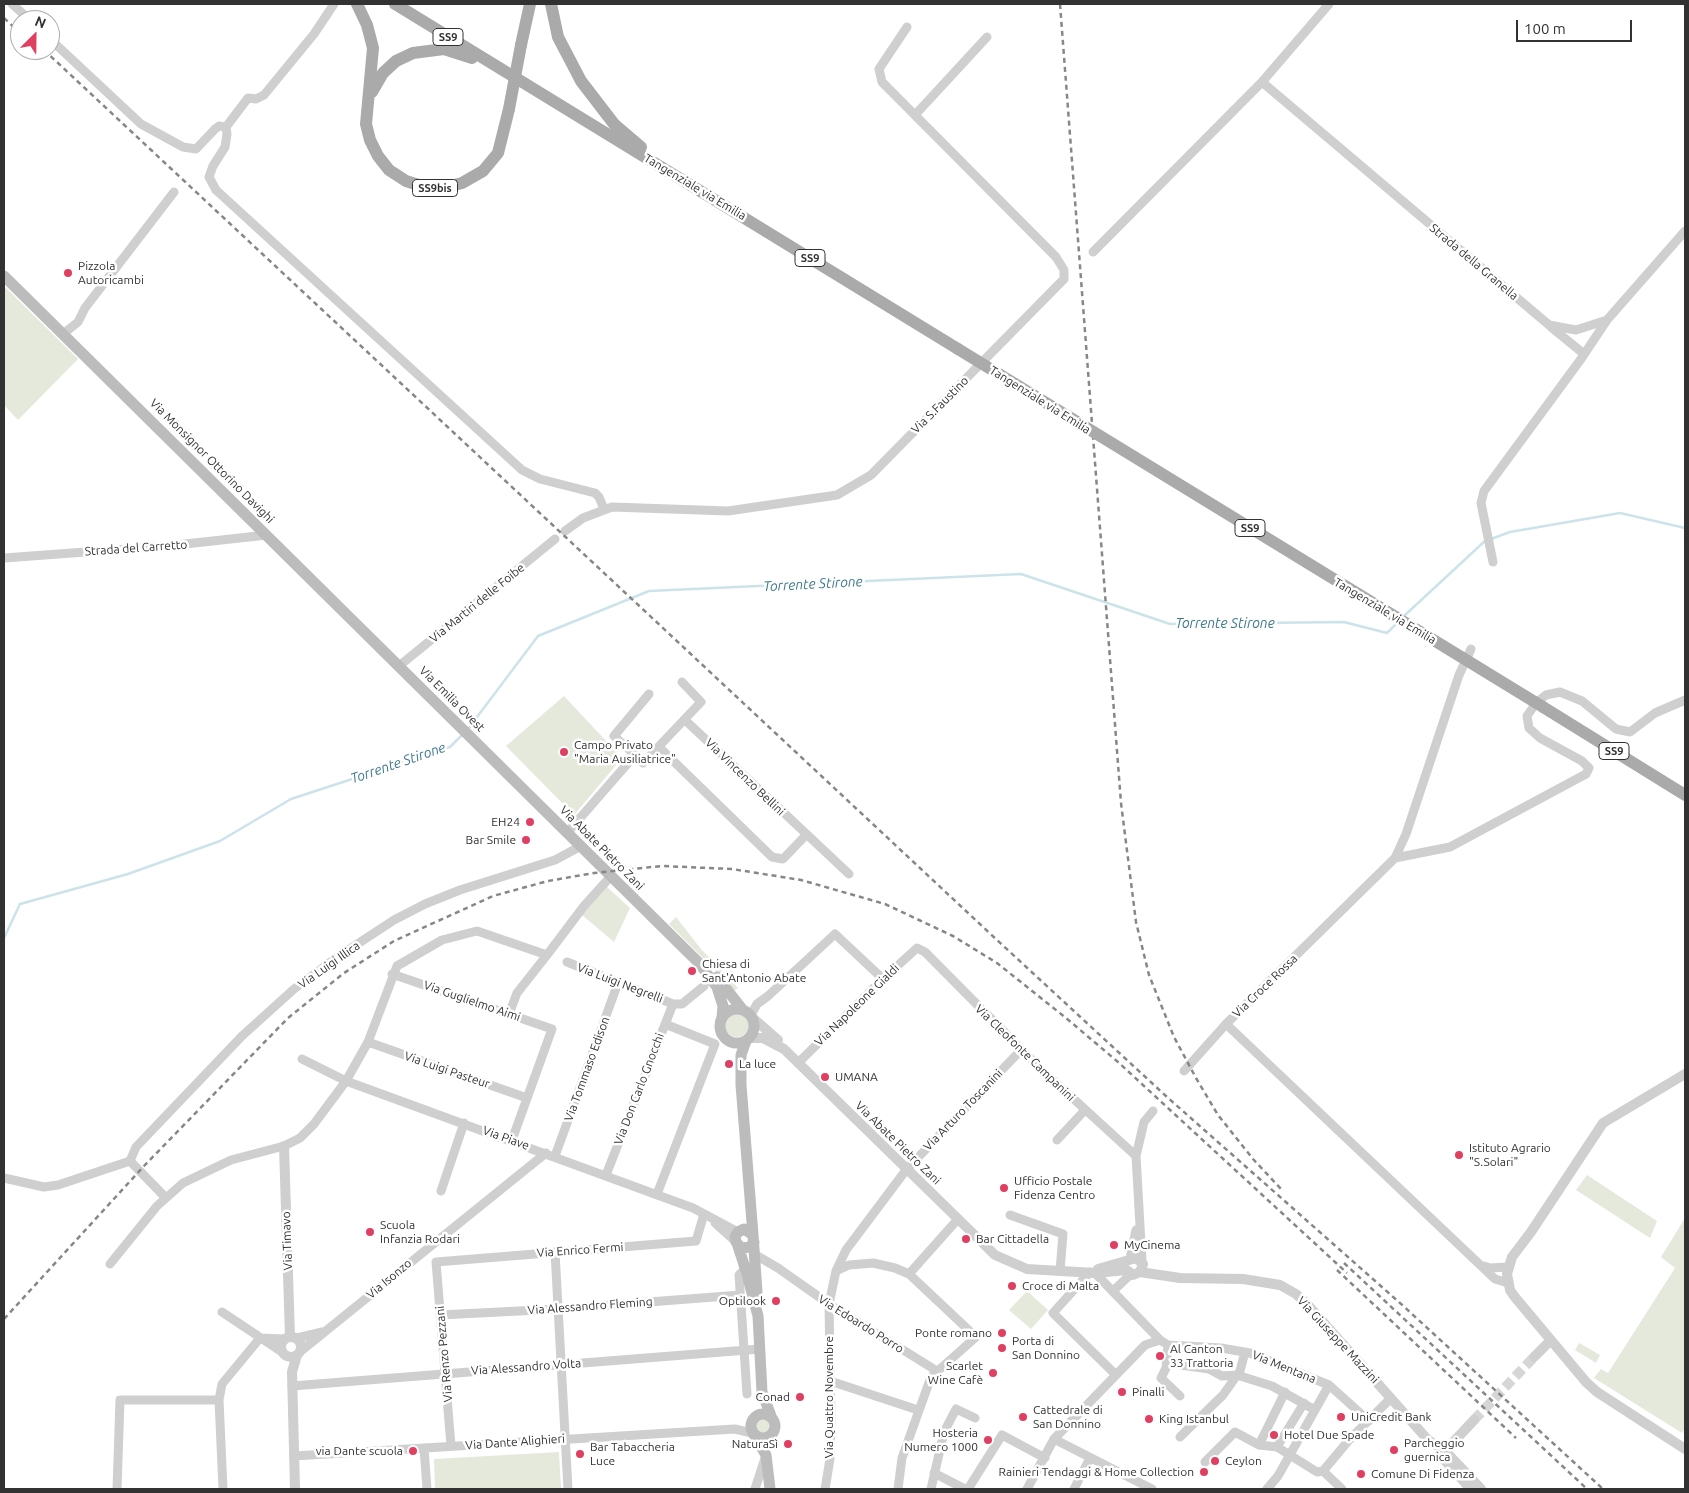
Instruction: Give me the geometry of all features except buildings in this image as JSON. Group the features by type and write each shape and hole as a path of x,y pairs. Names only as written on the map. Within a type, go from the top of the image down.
{"main road":[{"name":"SS9bis","path":"358,4 367,25 373,48 366,124 370,140 378,156 389,170 406,181 425,187 443,188 462,183 483,171 498,153 509,109 530,4"},
{"name":"Tangenziale via Emilia","path":"394,4 1685,795"},
{"path":"551,4 558,37 568,60 595,102 614,124 663,168"},
{"name":"SS9bis","path":"367,106 383,73 396,61 413,53 444,49 502,69"},
{"name":"Via Monsignor Ottorino Davighi","path":"4,276 399,666"},
{"name":"Via Emilia Ovest","path":"399,666 485,752"},
{"name":"Via Abate Pietro Zani","path":"485,752 699,963 717,987 724,1006 722,1018"},
{"name":"Via Abate Pietro Zani","path":"699,963 714,973 749,1014"},
{"path":"741,1085 736,1060 720,1028 722,1018 730,1010 749,1014 755,1029 741,1054 741,1085 750,1206 754,1224 754,1254 750,1272"},
{"path":"727,1040 737,1043 748,1040"},
{"path":"750,1206 746,1222 738,1237 750,1272 757,1307 762,1392 753,1427 766,1454 770,1489"},
{"path":"738,1237 750,1230 754,1238"},
{"path":"738,1237 747,1248 754,1238"},
{"path":"762,1392 775,1425 766,1454"},
{"path":"753,1427 761,1414 771,1416"},
{"path":"753,1427 765,1438 772,1435"}],"street":[{"path":"334,4 314,34 264,95 256,99 248,98 226,127 225,147 213,166 209,177 216,190 522,470 540,479 595,493 599,497 604,509"},
{"path":"1094,252 1262,82 1329,4"},
{"name":"Via S.Faustino","path":"565,530 583,518 604,509 621,506 728,511 838,495 871,475 1063,281 1064,270 1056,257 882,82 879,69 907,27"},
{"path":"915,115 987,37"},
{"path":"60,48 141,124 183,147 196,149 219,126 226,127"},
{"name":"Strada della Granella","path":"1262,82 1584,354"},
{"path":"63,334 78,322 85,308 174,192"},
{"path":"1493,562 1481,503 1484,491 1607,320 1685,230"},
{"path":"1549,326 1576,330 1607,320"},
{"name":"Strada del Carretto","path":"4,558 167,546 267,535"},
{"name":"Via Martiri delle Foibe","path":"399,666 555,539"},
{"name":"Via Croce Rossa","path":"1471,649 1459,674 1406,834 1395,858 1226,1024 1495,1279 1508,1282"},
{"path":"650,694 614,736 636,755 643,764 701,702 682,682"},
{"path":"1395,858 1450,847 1586,774 1589,768 1582,761 1540,738 1529,728 1527,716 1536,703 1546,695 1560,692 1582,701 1616,729 1630,732 1655,713 1685,700"},
{"name":"Via Vincenzo Bellini","path":"685,720 849,874"},
{"path":"659,747 772,857 783,858 806,835"},
{"path":"567,833 636,755"},
{"name":"Via Luigi Illica","path":"130,1161 136,1147 242,1036 294,989 336,958 394,920 425,904 460,890 555,860 581,846"},
{"path":"509,1014 517,993 584,906 611,876"},
{"path":"110,1264 166,1198 183,1183 231,1160 284,1146 300,1138 314,1124 346,1081 368,1042 392,974 397,966 442,940 477,931 547,955"},
{"path":"749,1014 757,1004 835,934 882,979"},
{"name":"Via Napoleone Gialdi","path":"798,1063 882,979 917,948"},
{"name":"Via Cleofonte Campanini","path":"917,948 925,952 1021,1050 1136,1156"},
{"name":"Via Luigi Negrelli","path":"567,962 673,1004"},
{"name":"Via Guglielmo Aimi","path":"392,974 552,1028 527,1098"},
{"name":"Via Tommaso Edison","path":"550,1154 618,982"},
{"path":"673,1004 682,1004 704,986"},
{"name":"Via Don Carlo Gnocchi","path":"606,1175 673,1004"},
{"name":"Via Abate Pietro Zani","path":"749,1014 778,1040 798,1063 995,1255 1027,1269 1060,1271"},
{"path":"657,1194 715,1044 665,1024"},
{"path":"1184,1072 1226,1024"},
{"name":"Via Abate Pietro Zani","path":"748,1040 768,1039 784,1049"},
{"name":"Via Luigi Pasteur","path":"368,1042 527,1098"},
{"name":"Via Arturo Toscanini","path":"836,1272 846,1250 906,1170 1021,1050"},
{"name":"Via Piave","path":"302,1059 346,1081 657,1194 707,1216 738,1237"},
{"path":"1685,1074 1603,1123 1507,1267 1510,1290 1550,1341 1597,1392 1685,1449"},
{"path":"512,1140 527,1098"},
{"path":"1058,1140 1085,1110"},
{"path":"1113,1291 1134,1265 1138,1220 1136,1156 1144,1122 1153,1111"},
{"path":"441,1191 464,1123"},
{"name":"Via Timavo","path":"284,1146 290,1338"},
{"name":"Via Isonzo","path":"299,1353 456,1224 550,1154"},
{"path":"4,1178 44,1187 58,1185 130,1161 166,1198"},
{"path":"1010,1215 1063,1234 1060,1271 1093,1272 1164,1343 1167,1363 1161,1378 1180,1396"},
{"name":"Via Enrico Fermi","path":"436,1262 696,1241 707,1216"},
{"path":"909,1274 958,1219"},
{"path":"555,1252 568,1489"},
{"name":"Via Edoardo Porro","path":"754,1254 829,1304 937,1371"},
{"name":"Via Renzo Pezzani","path":"436,1262 446,1373 450,1446"},
{"path":"836,1272 849,1265 873,1263 895,1268 909,1274 976,1337 931,1377 902,1458 898,1489"},
{"path":"1116,1375 1053,1312 1093,1272 1112,1263 1134,1265"},
{"name":"Via Giuseppe Mazzini","path":"1134,1265 1180,1278 1243,1279 1280,1285 1307,1304 1428,1440 1443,1450 1481,1489"},
{"path":"1481,1265 1490,1268 1507,1267"},
{"name":"Via Edoardo Porro","path":"750,1272 766,1266 785,1274"},
{"path":"747,1394 739,1275 750,1272"},
{"name":"Via Quattro Novembre","path":"825,1489 830,1459 829,1304 836,1272"},
{"name":"Via Alessandro Fleming","path":"440,1316 740,1295"},
{"path":"222,1312 283,1353 291,1357 299,1353"},
{"name":"Via Isonzo","path":"260,1338 290,1338 327,1331"},
{"path":"224,1489 219,1400 222,1384 260,1338"},
{"path":"292,1372 281,1347 290,1338 302,1346 292,1372 295,1489"},
{"path":"1534,1357 1550,1341"},
{"path":"1027,1489 1054,1439 1145,1345 1164,1343"},
{"name":"Via Mentana","path":"1164,1343 1245,1352 1329,1385 1369,1421"},
{"name":"Via Alessandro Volta","path":"292,1386 760,1350"},
{"path":"1180,1438 1223,1395 1237,1375 1245,1352"},
{"path":"1167,1363 1209,1369 1222,1376 1237,1375 1285,1392 1315,1410"},
{"path":"830,1380 918,1410"},
{"path":"1269,1489 1329,1385"},
{"path":"1259,1445 1285,1392"},
{"path":"1205,1462 1235,1432 1259,1445 1277,1447 1317,1472 1323,1471 1349,1440 1391,1398"},
{"path":"117,1489 120,1400 219,1400"},
{"path":"1277,1447 1304,1403"},
{"path":"931,1489 944,1432 956,1409 975,1418"},
{"path":"1470,1489 1442,1458 1443,1450 1474,1420"},
{"name":"Via Dante Alighieri","path":"294,1456 753,1427"},
{"path":"934,1473 966,1489 1002,1435 1045,1458"},
{"path":"1054,1439 1152,1489"},
{"path":"424,1448 427,1489"},
{"path":"755,1489 766,1454"},
{"path":"1074,1489 1090,1458"},
{"path":"1323,1471 1342,1489"}],"shaded area":[{"path":"4,286 78,359 18,420 4,405"},
{"name":"Campo Privato \"Maria Ausiliatrice\"","path":"564,696 622,758 574,815 506,746"},
{"path":"606,886 630,908 614,942 582,915 593,899"},
{"path":"676,917 701,949 738,988 732,992 722,977 669,924"},
{"path":"737,1013 745,1017 749,1025 745,1033 737,1037 729,1033 725,1025 729,1017"},
{"path":"1587,1175 1657,1221 1650,1238 1576,1190"},
{"path":"1685,1218 1685,1428 1682,1433 1594,1378 1601,1369 1608,1373 1675,1268 1661,1257"},
{"path":"1027,1291 1048,1310 1031,1329 1009,1310"},
{"path":"1579,1343 1600,1355 1596,1363 1575,1350"},
{"path":"762,1418 770,1426 762,1434 754,1426"},
{"path":"559,1452 561,1489 435,1489 434,1459"}],"waterway":[{"name":"Torrente Stirone","path":"1491,539 1510,532 1620,513 1685,528"},
{"name":"Torrente Stirone","path":"1404,616 1486,540"},
{"name":"Torrente Stirone","path":"468,729 538,636 649,591 1021,574 1170,624 1344,622 1387,633 1398,622"},
{"name":"Torrente Stirone","path":"4,938 20,904 128,874 220,841 291,799 450,747 463,734"}],"tunnel":[{"path":"1474,1420 1534,1357"}],"railway":[{"path":"1060,4 1121,803 1136,922 1149,975 1174,1037 1196,1078 1218,1115 1253,1159 1281,1189"},
{"path":"4,18 10,24"},
{"path":"55,60 1167,1097 1400,1303 1603,1489"},
{"path":"4,1319 144,1166 288,1018 344,973 394,941 493,896 548,881 594,873 662,866 732,869 801,880 885,904 953,936 997,963 1118,1062 1347,1273"},
{"path":"1344,1263 1587,1489"},
{"path":"1337,1270 1516,1438"}],"place":[{"name":"Pizzola Autoricambi","path":"68,273"},
{"name":"Campo Privato \"Maria Ausiliatrice\"","path":"564,752"},
{"name":"EH24","path":"530,822"},
{"name":"Bar Smile","path":"526,840"},
{"name":"Chiesa di Sant'Antonio Abate","path":"692,971"},
{"name":"La luce","path":"729,1064"},
{"name":"UMANA","path":"825,1077"},
{"name":"Istituto Agrario \"S.Solari\"","path":"1459,1155"},
{"name":"Ufficio Postale Fidenza Centro","path":"1004,1188"},
{"name":"Scuola Infanzia Rodari","path":"370,1232"},
{"name":"Bar Cittadella","path":"966,1239"},
{"name":"MyCinema","path":"1114,1245"},
{"name":"Croce di Malta","path":"1012,1286"},
{"name":"Optilook","path":"776,1301"},
{"name":"Ponte romano","path":"1002,1333"},
{"name":"Porta di San Donnino","path":"1002,1348"},
{"name":"Al Canton 33 Trattoria","path":"1160,1356"},
{"name":"Scarlet Wine Cafè","path":"993,1373"},
{"name":"Pinalli","path":"1122,1392"},
{"name":"Conad","path":"800,1397"},
{"name":"Cattedrale di San Donnino","path":"1023,1417"},
{"name":"UniCredit Bank","path":"1341,1417"},
{"name":"King Istanbul","path":"1149,1419"},
{"name":"Hotel Due Spade","path":"1274,1435"},
{"name":"Hosteria Numero 1000","path":"988,1440"},
{"name":"NaturaSì","path":"788,1444"},
{"name":"Parcheggio guernica","path":"1394,1450"},
{"name":"via Dante scuola","path":"413,1451"},
{"name":"Bar Tabaccheria Luce","path":"580,1454"},
{"name":"Ceylon","path":"1215,1461"},
{"name":"Rainieri Tendaggi & Home Collection","path":"1204,1472"},
{"name":"Comune Di Fidenza","path":"1361,1474"}]}
